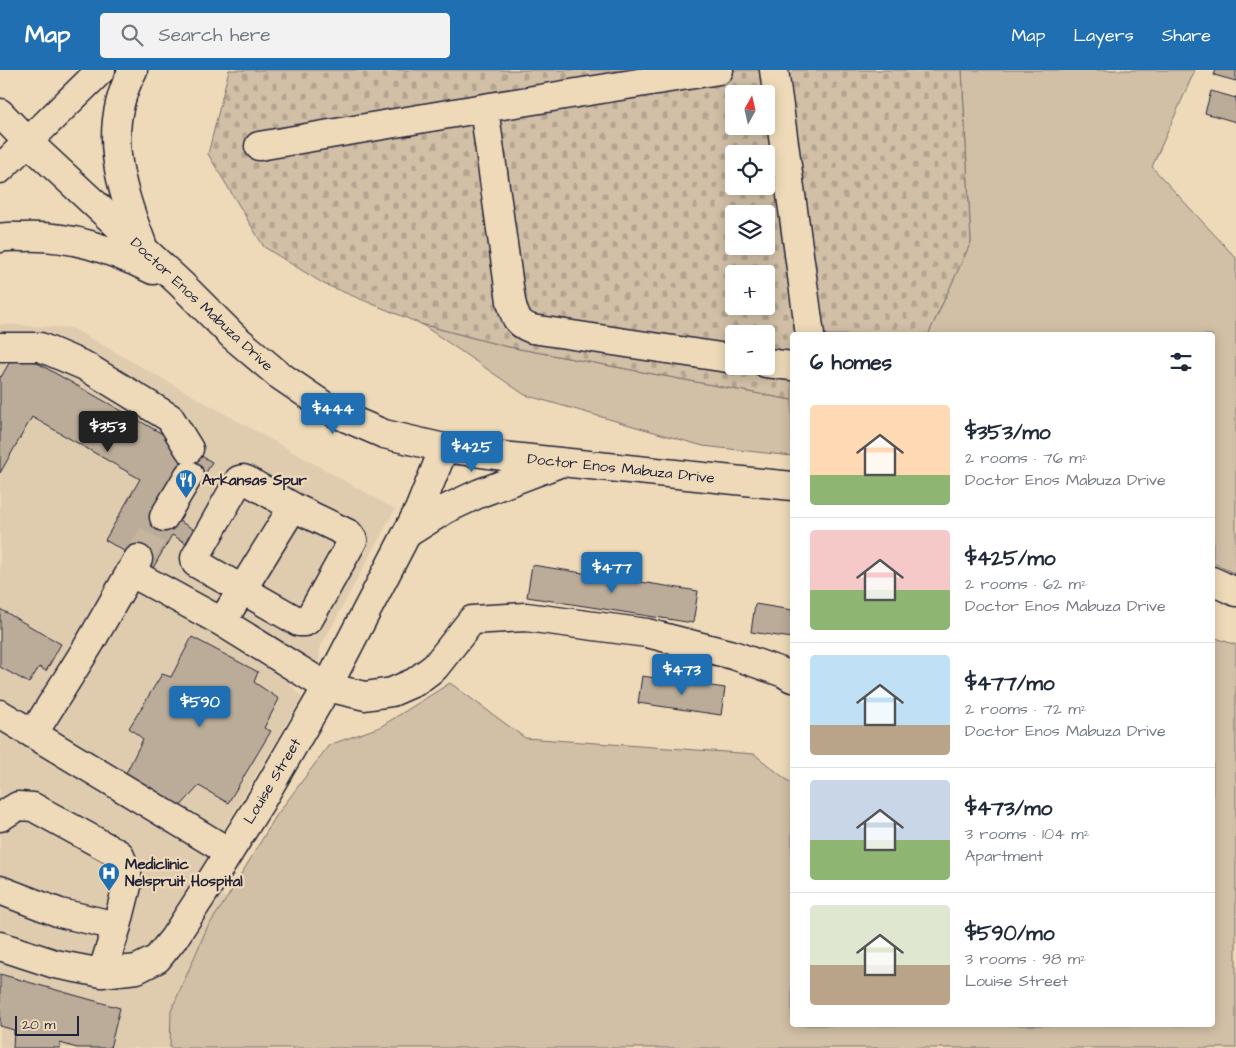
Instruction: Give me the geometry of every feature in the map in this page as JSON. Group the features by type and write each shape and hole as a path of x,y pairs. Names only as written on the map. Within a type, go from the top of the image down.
{"main road":[{"path":"0,169 101,70"},
{"path":"133,70 120,100 116,123 116,154 121,181 144,249"},
{"path":"259,146 719,70"},
{"path":"774,70 810,332"},
{"path":"484,108 510,301 515,316 521,325 532,329 725,358"},
{"name":"Doctor Enos Mabuza Drive","path":"0,113 28,142 181,284 233,336 279,375 335,412 384,434 444,448 790,486"},
{"path":"0,238 38,236 78,241 120,254 181,284"},
{"path":"0,347 40,347 85,366 170,418 189,462 164,517"},
{"path":"775,364 790,366"},
{"name":"Louise Street","path":"0,946 55,964 102,973 137,969 157,959 190,914 229,852 327,687 408,533 444,448"},
{"path":"408,533 446,509 480,493 560,462"},
{"path":"239,480 246,480 294,507 349,534 353,540 309,619 305,622 299,622 195,561 239,480"},
{"path":"222,622 294,507"},
{"path":"33,734 134,566 327,687 366,696 392,692 415,682 434,667 472,620 526,617 647,634 733,655 790,677"},
{"path":"1215,582 1236,592"},
{"path":"0,714 229,852"},
{"path":"0,817 18,806 32,806 119,854 128,872 127,886 102,973"},
{"path":"0,890 60,913 117,926"}],"shaded area":[{"path":"0,324 72,328 395,509 320,648 319,662 303,658 289,683 302,698 195,878 227,898 207,928 171,1011 170,1048 0,1048"}],"green space":[{"path":"229,70 962,70 971,242 929,332 790,332 790,400 504,346 421,324 324,284 264,247 208,154"},
{"path":"962,70 1195,70 1152,167 1236,258 1236,574 1215,564 1215,332 929,332 971,242"},
{"path":"421,324 504,346 790,400 790,456 703,446 525,395"},
{"path":"1215,638 1236,645 1236,1048 170,1048 171,1011 207,928 276,816 329,745 380,727 450,683 525,738 754,754 790,782 790,1027 1215,1027"}],"building":[{"path":"1216,70 1236,70 1236,81 1214,75"},
{"path":"1211,91 1236,98 1236,122 1205,113"},
{"path":"16,351 212,462 179,521 193,529 186,543 172,535 153,568 105,540 140,479 32,417 0,473 0,376"},
{"path":"532,565 698,591 693,623 527,597"},
{"path":"755,604 790,610 790,638 751,632"},
{"path":"0,609 61,644 46,671 39,667 29,683 0,667"},
{"path":"192,637 258,672 254,682 279,699 264,728 271,731 228,803 199,786 176,811 123,779 143,739 129,728 162,674 171,677"},
{"path":"642,676 725,688 721,715 638,703"},
{"path":"0,974 120,1008 110,1048 77,1048 60,1043 60,1048 13,1048 14,1030 0,1026"}],"tunnel":[{"path":"138,559 164,517"}],"place":[{"name":"Arkansas Spur","path":"186,499"},
{"name":"Mediclinic Nelspruit Hospital","path":"109,892"}]}
